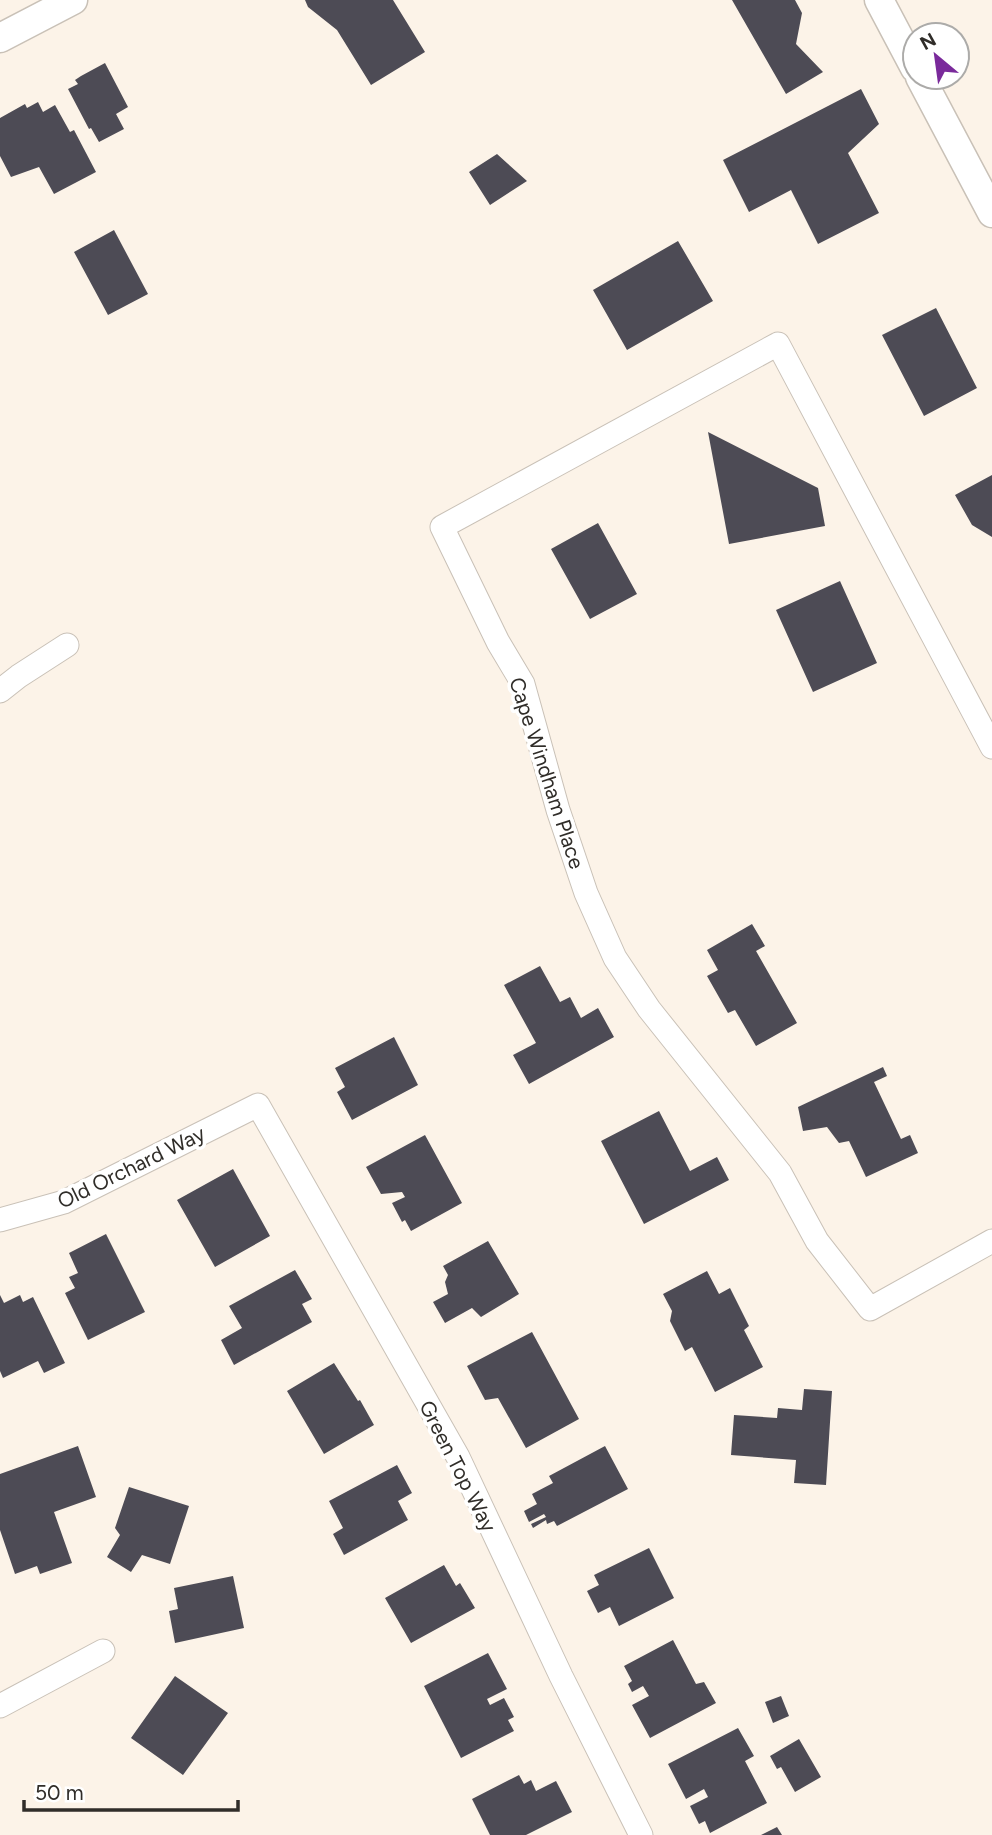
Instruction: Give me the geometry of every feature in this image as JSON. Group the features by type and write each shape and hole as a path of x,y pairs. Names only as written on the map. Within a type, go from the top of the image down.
{"street":[{"path":"0,38 73,0"},
{"path":"879,0 901,42"},
{"path":"929,91 985,184 992,213"},
{"name":"Cape Windham Place","path":"992,747 778,345 442,527 498,642 523,684 558,810 586,894 615,958 649,1009 780,1173 817,1241 870,1309 992,1241"},
{"path":"0,691 68,646"},
{"name":"Old Orchard Way","path":"0,1220 64,1202 258,1105"},
{"name":"Green Top Way","path":"258,1105 458,1457 561,1676 641,1835"},
{"path":"0,1706 103,1651"}],"building":[{"path":"305,0 393,0 425,52 371,85 337,30 308,7"},
{"path":"732,0 795,0 802,13 796,44 823,72 786,94"},
{"path":"105,63 128,107 116,114 124,129 99,142 68,89 78,84 75,80"},
{"path":"861,89 879,124 848,153 879,213 818,244 791,190 749,212 723,160"},
{"path":"38,102 43,112 55,105 70,132 74,130 96,172 54,194 39,167 11,177 0,156 0,118 25,104 27,108"},
{"path":"497,154 527,181 490,205 469,172"},
{"path":"114,230 148,294 108,315 74,252"},
{"path":"678,241 713,301 627,350 593,290"},
{"path":"936,308 977,388 924,416 882,335"},
{"path":"708,432 818,488 825,526 729,544"},
{"path":"992,475 992,537 972,525 955,495"},
{"path":"598,523 637,594 590,619 551,549"},
{"path":"840,581 877,663 813,692 776,610"},
{"path":"752,924 765,946 756,951 797,1023 756,1046 735,1010 728,1013 707,976 718,970 707,950"},
{"path":"540,966 560,1002 570,997 581,1018 598,1008 614,1037 529,1084 513,1055 536,1043 504,985"},
{"path":"394,1037 418,1085 352,1120 337,1092 345,1087 335,1068"},
{"path":"883,1067 887,1076 874,1082 901,1139 910,1135 918,1153 866,1177 849,1141 839,1143 827,1127 803,1131 798,1107"},
{"path":"659,1111 690,1171 717,1157 729,1180 644,1224 601,1141"},
{"path":"425,1135 462,1203 411,1231 405,1220 402,1222 392,1203 405,1197 402,1192 381,1194 366,1167"},
{"path":"233,1169 270,1236 215,1267 177,1200"},
{"path":"106,1234 145,1312 88,1340 65,1293 75,1288 69,1277 78,1273 69,1253"},
{"path":"488,1241 519,1294 481,1317 472,1308 445,1323 433,1302 448,1294 445,1282 448,1275 443,1266"},
{"path":"295,1270 312,1299 302,1304 312,1322 234,1365 221,1340 242,1328 229,1306"},
{"path":"707,1271 719,1294 730,1288 749,1326 744,1330 763,1367 715,1392 692,1347 685,1351 670,1321 672,1311 663,1294"},
{"path":"0,1295 4,1303 20,1295 23,1302 33,1297 65,1363 44,1373 38,1361 3,1378 0,1371"},
{"path":"532,1332 579,1419 526,1448 498,1398 485,1400 467,1366"},
{"path":"334,1363 374,1425 324,1454 287,1391"},
{"path":"804,1389 832,1391 826,1485 794,1483 796,1460 731,1455 734,1415 777,1418 778,1408 802,1410"},
{"path":"78,1446 96,1497 54,1512 72,1563 40,1574 37,1566 15,1574 0,1530 0,1474"},
{"path":"605,1446 628,1489 557,1526 554,1521 547,1524 546,1520 533,1528 531,1524 546,1517 544,1514 529,1522 524,1511 537,1504 532,1494 553,1483 549,1476"},
{"path":"397,1465 412,1493 398,1501 408,1520 344,1555 333,1534 343,1528 329,1501"},
{"path":"129,1487 189,1506 170,1564 142,1555 131,1572 107,1557 120,1535 115,1528"},
{"path":"649,1548 674,1598 619,1626 610,1607 598,1613 587,1591 599,1585 594,1575"},
{"path":"444,1565 456,1586 460,1583 475,1608 411,1643 385,1598"},
{"path":"233,1576 244,1628 175,1643 169,1611 178,1609 174,1588"},
{"path":"673,1640 696,1684 704,1682 716,1703 650,1738 632,1705 649,1696 643,1686 632,1692 628,1684 632,1681 624,1666"},
{"path":"488,1653 507,1689 487,1699 490,1705 504,1698 514,1717 508,1720 514,1731 461,1758 424,1686"},
{"path":"175,1676 228,1713 183,1775 131,1738"},
{"path":"781,1696 789,1716 773,1723 765,1702"},
{"path":"738,1728 754,1756 745,1761 767,1803 710,1833 705,1821 699,1824 690,1806 708,1797 704,1789 686,1799 668,1764"},
{"path":"799,1739 821,1777 795,1792 781,1767 777,1769 770,1756"},
{"path":"519,1775 524,1784 531,1780 536,1791 556,1781 572,1812 526,1835 490,1835 472,1799"},
{"path":"777,1827 782,1835 761,1835"}]}
